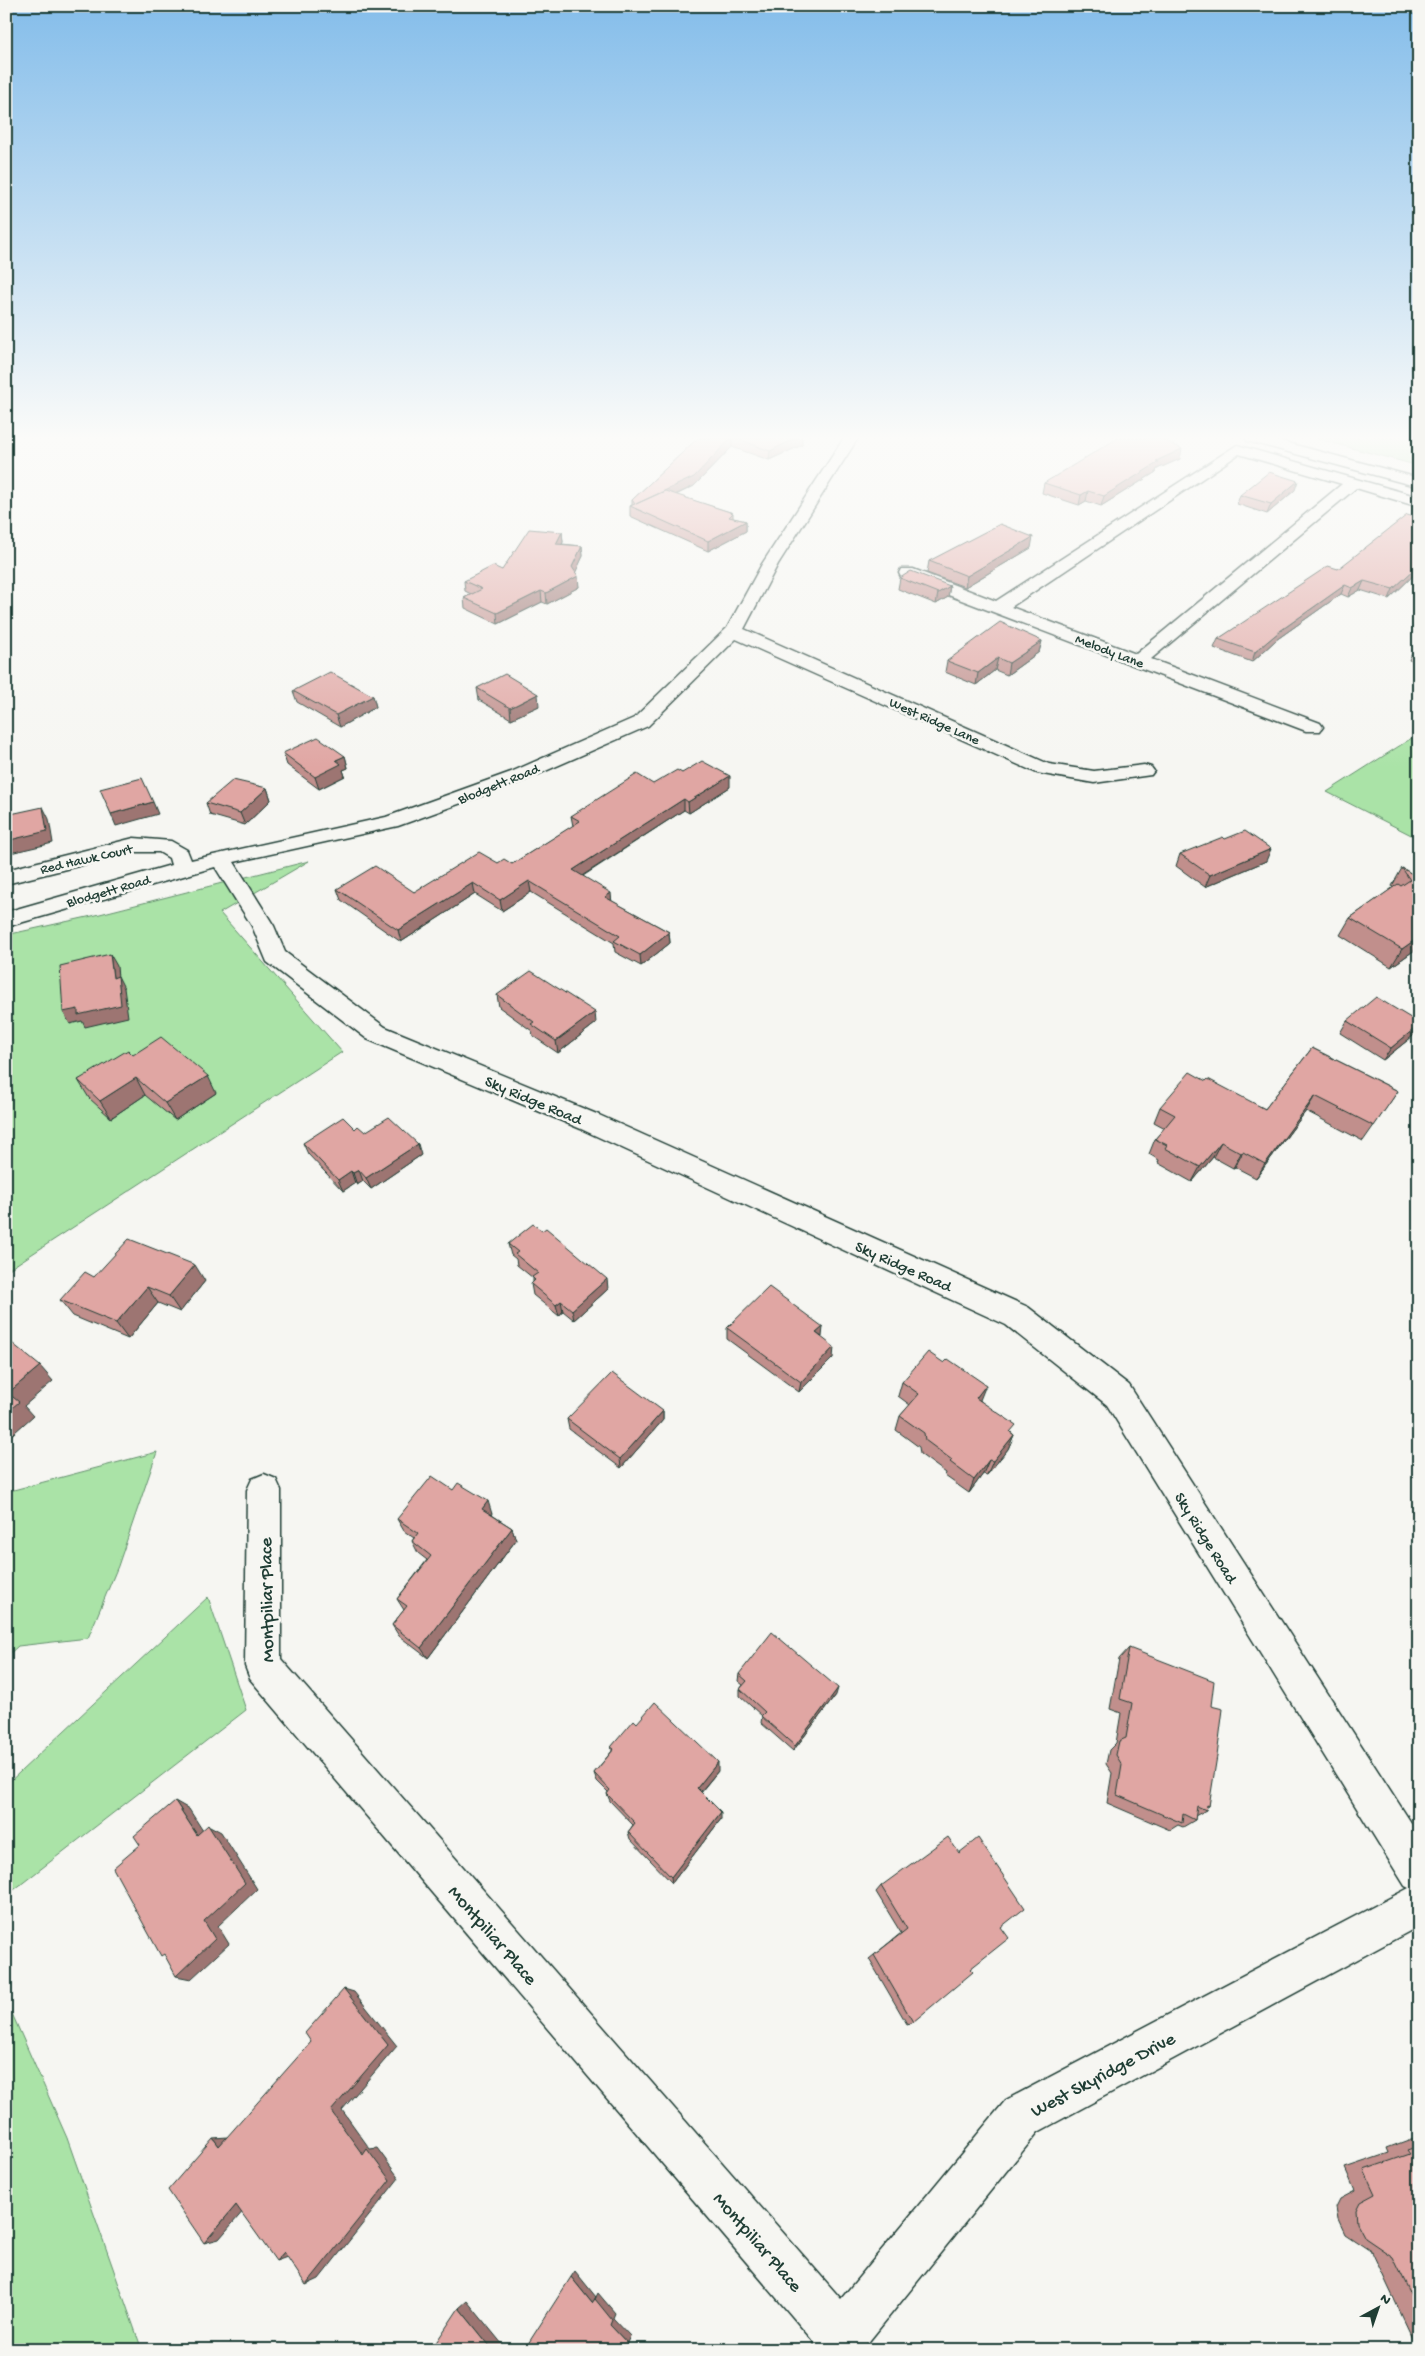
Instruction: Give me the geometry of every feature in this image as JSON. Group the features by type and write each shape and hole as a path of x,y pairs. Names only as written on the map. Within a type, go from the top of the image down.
{"street":[{"name":"Blodgett Road","path":"6,920 221,858 407,817 518,776 641,722 734,631 780,548"},
{"path":"1000,607 1089,548"},
{"path":"1138,661 1274,548"},
{"name":"Melody Lane","path":"908,573 1314,727"},
{"name":"West Ridge Lane","path":"734,631 1044,769 1094,777 1144,771"},
{"name":"Red Hawk Court","path":"6,876 134,846 163,846 180,855 183,869"},
{"name":"Sky Ridge Road","path":"221,858 263,926 275,956 376,1033 590,1122 1017,1316 1118,1395 1419,1872"},
{"name":"Montpiliar Place","path":"264,1490 263,1666 839,2343"},
{"name":"West Skyridge Drive","path":"839,2343 1022,2116 1419,1904"}],"green space":[{"path":"1419,735 1419,839 1327,792 1415,736"},
{"path":"309,861 220,913 342,1052 6,1271 6,935 92,916"},
{"path":"157,1452 118,1566 88,1638 18,1646 6,1657 6,1492"},
{"path":"208,1597 246,1710 6,1896 6,1785"},
{"path":"6,2000 67,2138 142,2350 6,2350"}],"building":[{"path":"517,548 581,548 572,567 578,576 546,593 541,591 497,613 464,598 482,589 464,581 493,566 502,570"},
{"path":"954,548 1014,548 967,576 929,561"},
{"path":"1365,548 1419,548 1419,565 1393,589 1364,581 1352,588 1345,585 1280,631 1255,652 1218,639 1328,566 1338,569"},
{"path":"911,571 950,586 938,593 900,578"},
{"path":"1000,622 1042,641 1009,663 998,658 978,673 947,661"},
{"path":"1419,644 1419,651 1414,649"},
{"path":"330,672 373,696 336,715 293,691"},
{"path":"505,674 538,694 510,708 477,688"},
{"path":"318,737 345,756 336,760 341,764 315,777 283,753"},
{"path":"702,761 730,776 688,802 684,799 573,870 611,893 605,897 669,932 640,955 614,941 620,936 529,881 500,900 473,883 398,930 337,889 375,866 414,892 479,852 498,863 504,859 512,864 580,821 571,816 637,774 653,784 677,770 682,773"},
{"path":"142,778 153,802 111,814 100,789"},
{"path":"233,780 267,788 240,813 206,803"},
{"path":"43,807 47,831 6,841 6,815"},
{"path":"1245,831 1271,849 1210,875 1180,854 1223,837 1225,839"},
{"path":"1402,868 1419,878 1419,937 1402,949 1350,918 1398,884 1401,886 1410,880"},
{"path":"110,954 113,978 118,976 121,1005 78,1015 78,1009 63,1012 60,966"},
{"path":"531,971 595,1012 556,1041 531,1024 534,1022 497,995"},
{"path":"1376,997 1419,1023 1391,1048 1347,1021"},
{"path":"161,1037 208,1076 165,1103 136,1078 100,1101 78,1080 128,1050 133,1055"},
{"path":"1312,1048 1398,1091 1374,1126 1315,1096 1265,1164 1221,1142 1200,1167 1165,1148 1167,1145 1155,1139 1175,1115 1160,1107 1190,1072 1206,1081 1208,1079 1265,1109"},
{"path":"343,1117 355,1129 358,1126 365,1132 389,1117 418,1144 366,1178 359,1170 353,1173 351,1171 338,1180 303,1143"},
{"path":"533,1224 542,1231 546,1228 607,1279 572,1310 561,1301 556,1305 531,1284 535,1280 532,1277 538,1273 515,1254 518,1252 508,1244"},
{"path":"129,1239 195,1265 169,1296 147,1287 116,1323 60,1300 85,1272 94,1277"},
{"path":"769,1287 823,1327 816,1333 834,1347 801,1382 727,1328"},
{"path":"6,1340 40,1366 8,1393 19,1402 6,1413"},
{"path":"928,1352 944,1363 948,1359 986,1385 976,1398 1016,1425 1010,1432 1014,1435 993,1461 989,1460 974,1480 950,1462 952,1460 925,1440 924,1433 900,1416 919,1394 902,1382"},
{"path":"612,1373 663,1411 620,1459 567,1419"},
{"path":"432,1476 453,1490 458,1483 488,1501 482,1509 512,1528 421,1648 392,1625 407,1606 397,1599 431,1556 412,1541 418,1533 397,1519"},
{"path":"772,1632 838,1688 795,1746 761,1716 765,1712 740,1689 747,1681 739,1674"},
{"path":"1129,1648 1214,1681 1211,1706 1223,1709 1217,1756 1209,1806 1207,1805 1206,1810 1197,1806 1195,1820 1183,1814 1182,1823 1117,1795 1122,1765 1116,1755 1119,1741 1126,1738 1132,1703 1120,1699"},
{"path":"655,1702 718,1762 697,1788 721,1812 671,1877 628,1832 635,1823 607,1794 610,1790 594,1773 614,1749 611,1747 634,1720 637,1723"},
{"path":"175,1801 197,1835 208,1825 245,1883 204,1921 215,1939 176,1976 164,1954 161,1956 113,1868 140,1845 134,1836"},
{"path":"948,1837 959,1853 978,1838 1025,1908 1001,1927 1009,1938 970,1969 973,1972 913,2022 874,1955 907,1929 881,1886"},
{"path":"344,1989 388,2045 331,2111 363,2155 367,2149 390,2180 306,2285 284,2252 276,2261 236,2205 204,2243 168,2190 213,2138 219,2146 311,2042 305,2033"},
{"path":"1419,2146 1419,2311 1393,2257 1365,2238 1357,2223 1356,2210 1360,2202 1375,2194 1364,2170 1410,2154 1407,2150"},
{"path":"571,2277 592,2303 595,2299 612,2320 610,2325 627,2343 623,2350 524,2350"},
{"path":"459,2308 493,2350 431,2350"}]}
